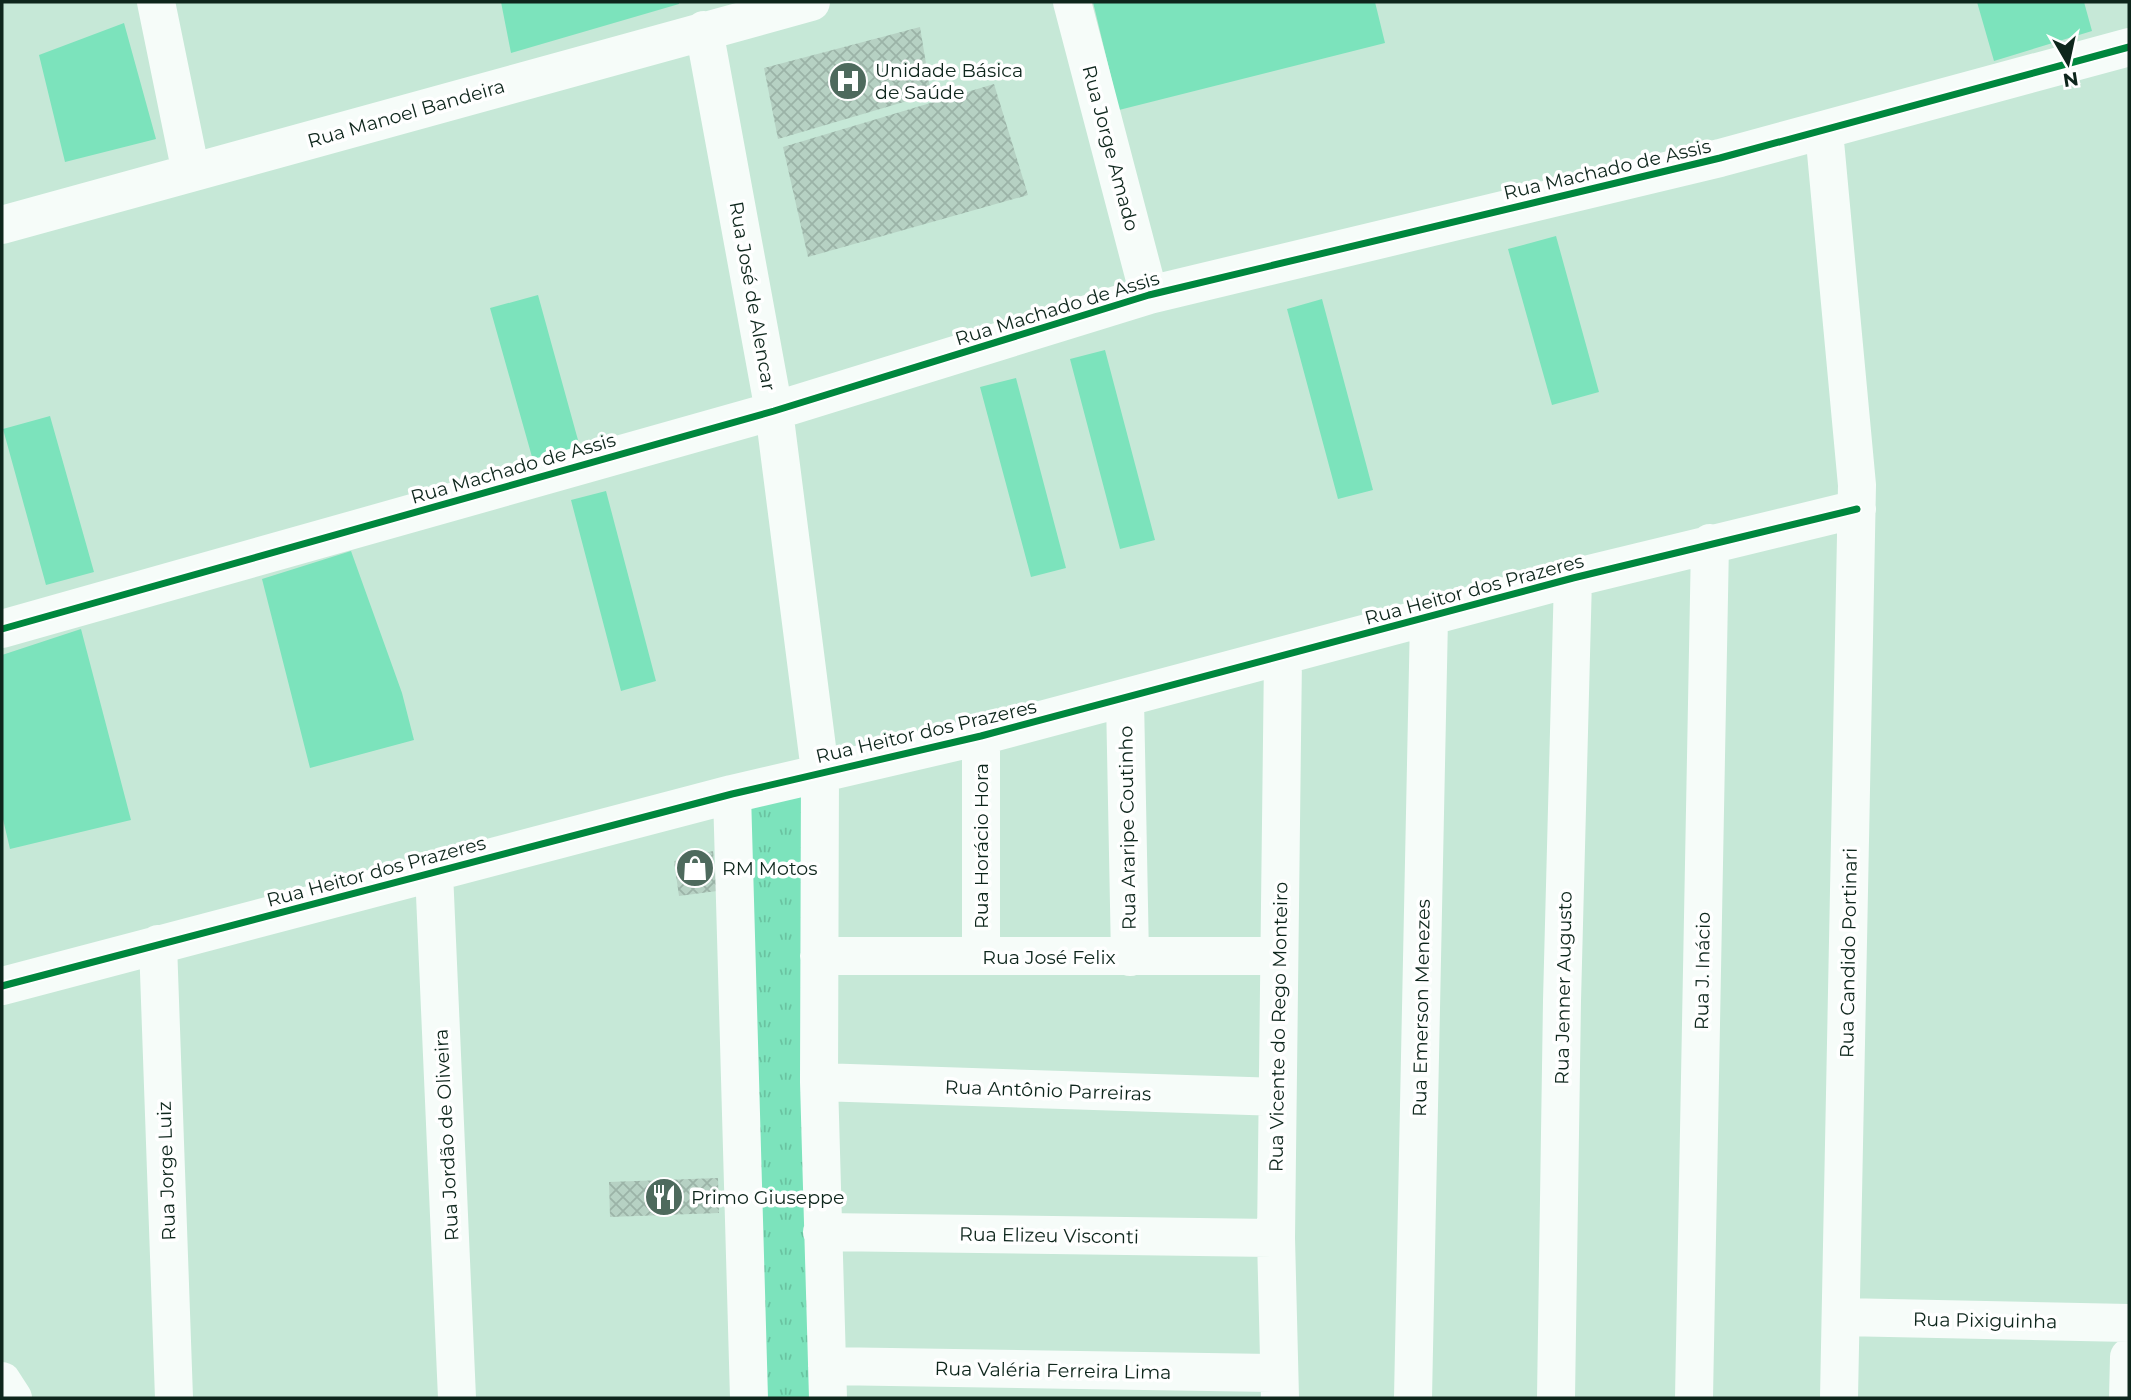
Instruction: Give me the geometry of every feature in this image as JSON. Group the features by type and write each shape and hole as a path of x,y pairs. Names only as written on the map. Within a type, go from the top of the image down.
{"street":[{"path":"156,2 191,173"},
{"name":"Rua Manoel Bandeira","path":"2,225 811,2"},
{"name":"Rua Jorge Amado","path":"1072,2 1149,295"},
{"name":"Rua José de Alencar","path":"704,30 774,411 820,771 819,1082 827,1382"},
{"name":"Rua Machado de Assis","path":"2,629 774,411 1149,295 1720,159 2129,47"},
{"name":"Rua Candido Portinari","path":"1824,131 1857,485 1839,1398"},
{"name":"Rua Heitor dos Prazeres","path":"2,986 820,771 981,736 1573,578 1857,509"},
{"name":"Rua J. Inácio","path":"1694,1398 1710,543"},
{"name":"Rua Jenner Augusto","path":"1556,1398 1562,1001 1573,578"},
{"name":"Rua Emerson Menezes","path":"1413,1398 1429,618"},
{"name":"Rua Vicente do Rego Monteiro","path":"1280,1386 1276,1238 1283,657"},
{"name":"Rua Araripe Coutinho","path":"1125,699 1130,957"},
{"name":"Rua Horácio Hora","path":"981,736 981,956"},
{"path":"732,794 749,1398"},
{"name":"Rua Jordão de Oliveira","path":"434,872 457,1398"},
{"name":"Rua Jorge Luiz","path":"158,944 174,1398"},
{"name":"Rua José Felix","path":"819,956 1278,957"},
{"name":"Rua Antônio Parreiras","path":"819,1082 1277,1097"},
{"name":"Rua Elizeu Visconti","path":"822,1232 1276,1238"},
{"name":"Rua Pixiguinha","path":"1841,1317 2129,1323"},
{"path":"2129,1357 2129,1398"},
{"path":"2,1381 13,1398"},
{"name":"Rua Valéria Ferreira Lima","path":"827,1382 1280,1386"}],"green space":[{"path":"501,2 679,2 679,4 511,53"},
{"path":"1093,2 1375,2 1385,43 1119,110"},
{"path":"1977,2 2084,2 2092,31 1994,61"},
{"path":"124,23 156,139 65,162 39,55"},
{"path":"1556,236 1599,392 1552,405 1508,249"},
{"path":"538,295 581,451 534,464 490,308"},
{"path":"1322,299 1373,490 1338,499 1287,309"},
{"path":"1105,350 1155,540 1120,549 1070,359"},
{"path":"1016,378 1066,568 1031,577 980,387"},
{"path":"50,416 94,572 46,585 3,429"},
{"path":"606,491 656,681 621,691 571,500"},
{"path":"351,551 402,693 414,740 310,768 262,579"},
{"path":"81,629 131,820 10,849 2,815 2,655"},
{"path":"820,771 826,1398 749,1398 732,794"}],"building":[{"name":"Unidade Básica de Saúde","path":"920,27 931,94 778,139 764,68"},
{"path":"994,84 1028,195 808,257 783,147"},
{"path":"713,851 717,891 679,896 674,861"},
{"name":"Primo Giuseppe","path":"718,1178 719,1213 610,1217 609,1182"}],"cycle path":[{"path":"2,629 774,411 1149,295 1720,158 2129,47"},
{"path":"2,986 732,794 981,736 1573,578 1857,509"}],"place":[{"name":"Unidade Básica de Saúde","path":"848,81"},
{"name":"RM Motos","path":"695,868"},
{"name":"Primo Giuseppe","path":"664,1197"}]}
